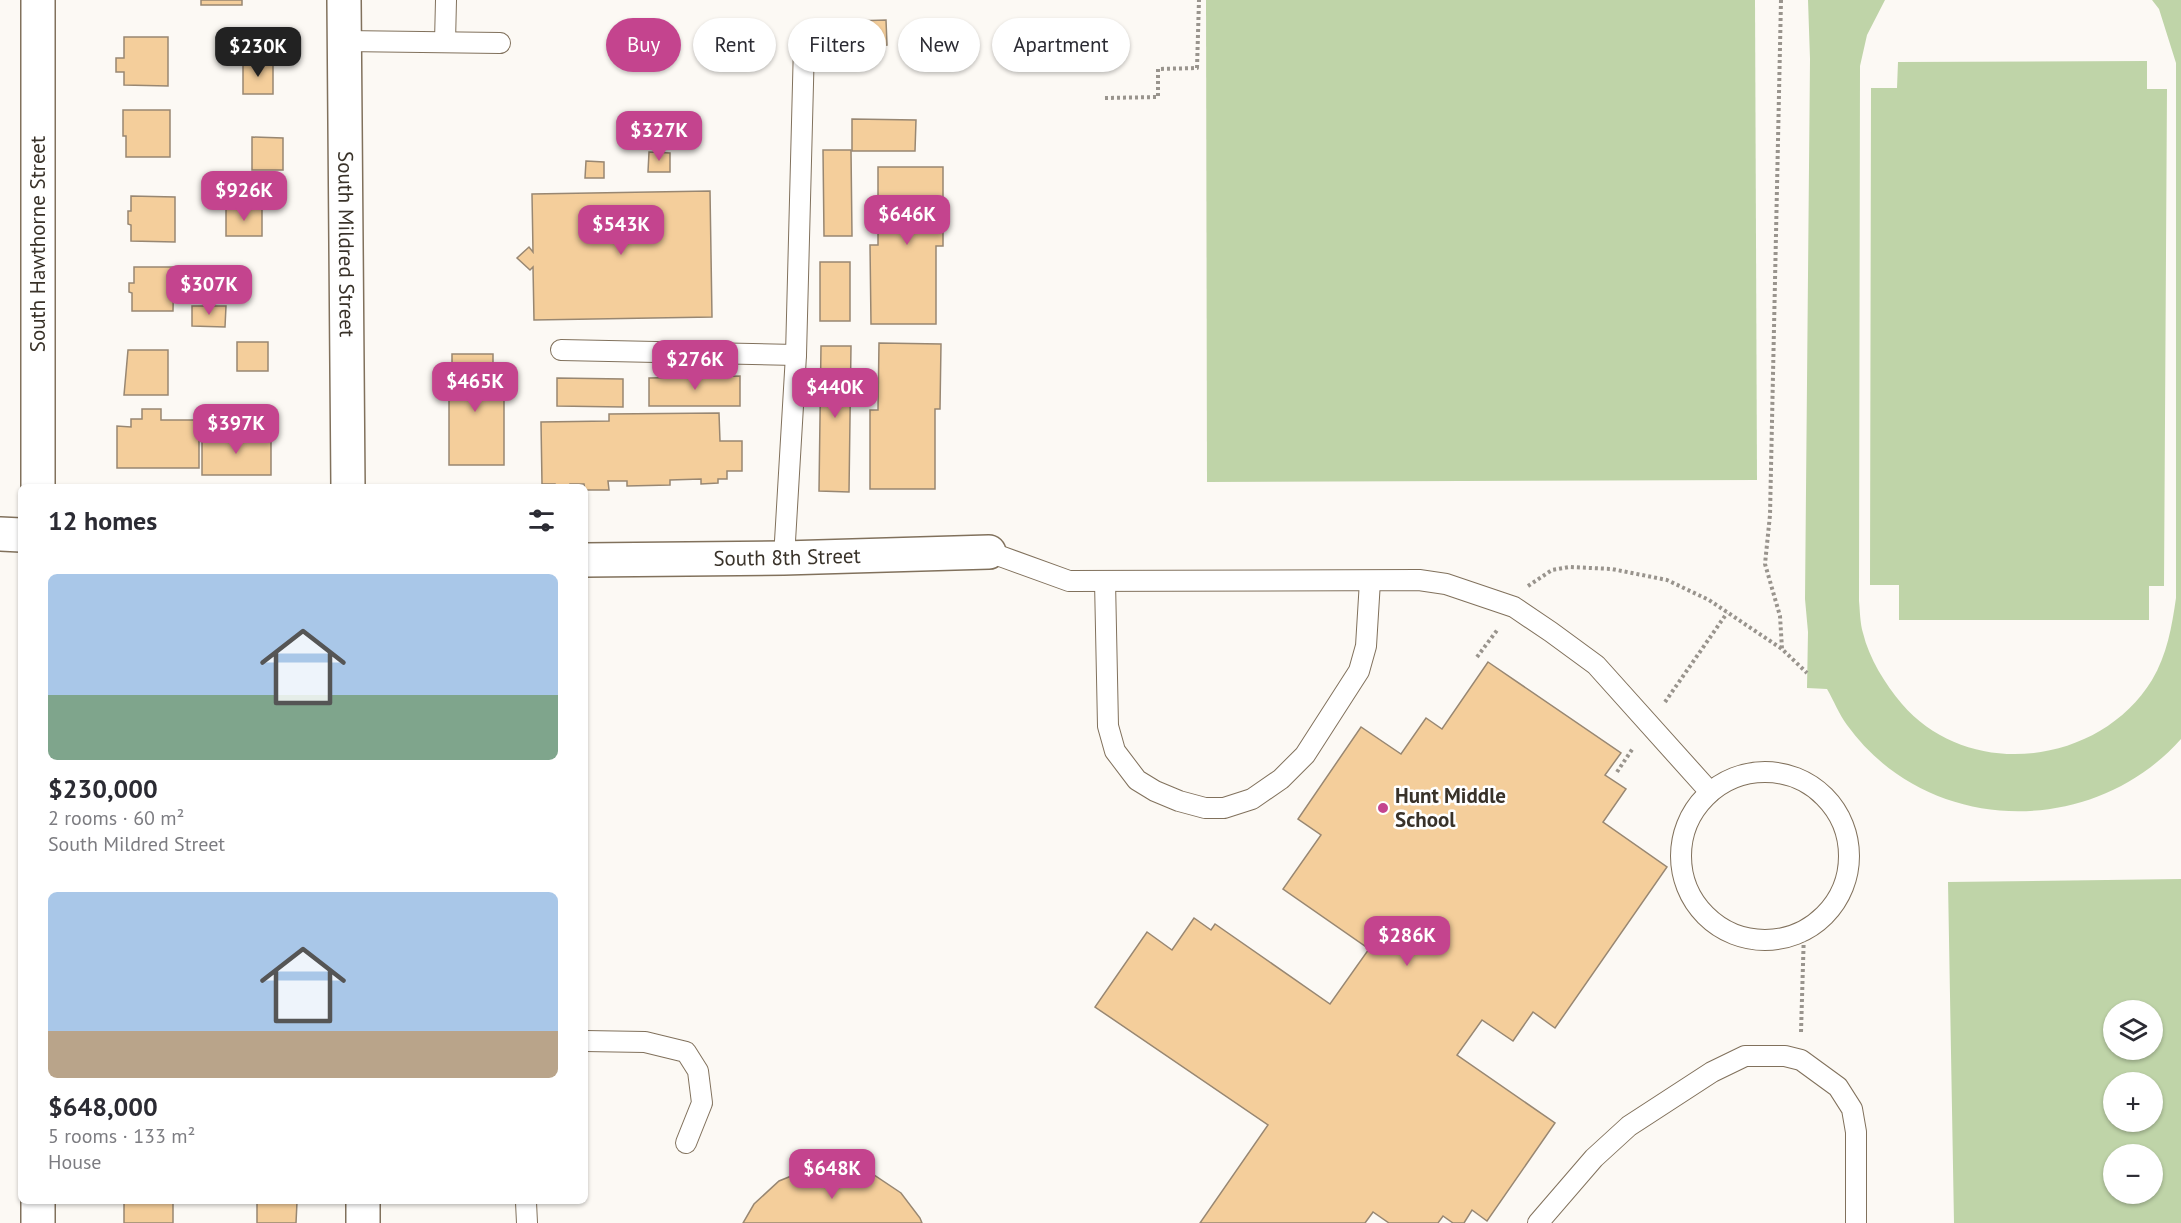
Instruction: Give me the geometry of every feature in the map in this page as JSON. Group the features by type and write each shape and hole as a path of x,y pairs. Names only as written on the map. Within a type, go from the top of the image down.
{"street":[{"name":"South Hawthorne Street","path":"38,0 38,484"},
{"name":"South Mildred Street","path":"344,0 348,484"},
{"path":"0,534 18,534"},
{"name":"South 8th Street","path":"588,560 784,558 989,552"},
{"path":"38,1204 38,1223"},
{"path":"363,1204 363,1223"}],"lane":[{"path":"446,0 446,42"},
{"path":"344,41 500,43"},
{"path":"784,558 796,355 803,72"},
{"path":"561,350 796,355"},
{"path":"989,552 1069,581 1419,580 1446,584 1514,607 1596,665 1710,792"},
{"path":"1105,581 1108,726 1115,751 1137,780 1179,801 1205,808 1224,808 1252,799 1281,779 1305,755 1359,671 1366,646 1370,581"},
{"path":"1767,771 1777,773 1806,782 1823,793 1836,809 1845,827 1850,847 1850,867 1844,887 1834,905 1821,920 1804,931 1785,938 1764,940 1744,938 1708,919 1695,903 1683,875 1681,844 1696,807 1710,792 1727,780 1767,771"},
{"path":"588,1041 645,1042 686,1052 698,1071 702,1103 686,1143"},
{"path":"1538,1223 1594,1158 1629,1126 1712,1072 1745,1056 1785,1056 1801,1060 1838,1087 1852,1109 1856,1131 1856,1223"},
{"path":"526,1204 527,1223"}],"path":[{"path":"1105,98 1158,97 1158,69 1197,68 1198,0"},
{"path":"1781,0 1770,515 1765,564 1780,616 1782,649"},
{"path":"1477,657 1528,586 1552,570 1570,567 1612,569 1666,580 1709,600 1782,649 1807,673"},
{"path":"1617,772 1727,613"},
{"path":"1801,1060 1804,931"}],"green space":[{"path":"1206,0 1755,0 1757,480 1207,482"},
{"path":"1808,0 1885,0 1867,35 1860,66 1859,601 1861,625 1866,642 1878,670 1896,696 1930,729 1962,745 1997,753 2033,753 2068,746 2100,731 2129,709 2152,680 2171,630 2176,598 2176,63 2159,9 2152,0 2181,0 2181,739 2144,772 2103,795 2057,808 2011,811 1964,805 1920,788 1881,762 1847,725 1827,689 1807,688 1808,632 1805,599 1810,59"},
{"path":"2147,61 2147,89 2167,89 2164,586 2149,586 2149,620 1899,620 1899,585 1870,585 1871,88 1897,88 1898,62"},
{"path":"2181,879 2181,1223 1954,1223 1948,882"}],"building":[{"path":"201,0 242,0 242,5 201,5"},
{"path":"124,37 168,37 168,86 124,85 124,72 116,72 116,58 124,58"},
{"path":"243,62 273,62 273,94 243,94"},
{"path":"123,110 170,110 170,157 126,157"},
{"path":"852,119 916,120 915,151 852,151"},
{"path":"252,137 283,138 283,170 252,170"},
{"path":"823,150 851,150 852,236 824,236"},
{"path":"649,152 670,153 670,172 648,172"},
{"path":"586,161 604,162 604,178 585,178"},
{"path":"878,167 943,167 943,246 936,246 936,324 871,324 870,245 878,245"},
{"path":"710,191 712,317 534,320 533,267 530,270 517,258 529,247 533,252 532,194"},
{"path":"131,196 175,197 175,242 131,241 128,211 131,211"},
{"path":"226,209 262,209 262,236 226,236"},
{"path":"820,262 850,262 850,321 820,321"},
{"path":"134,267 174,267 173,311 132,311 132,293 129,292 129,283 134,283"},
{"path":"192,306 226,306 225,327 192,326"},
{"path":"237,342 268,342 268,371 237,371"},
{"path":"879,343 941,344 940,409 935,409 935,489 870,489 870,410 878,410"},
{"path":"821,346 851,346 849,492 819,491"},
{"path":"128,350 168,350 168,395 124,395"},
{"path":"452,354 493,354 493,392 504,392 504,465 449,465 449,393 452,393"},
{"path":"740,376 740,406 649,406 649,378"},
{"path":"557,378 623,379 623,407 557,406"},
{"path":"142,409 161,409 161,420 199,420 199,468 117,468 117,426 131,427 131,419 142,419"},
{"path":"719,413 720,441 742,441 742,471 727,471 727,479 718,479 718,483 701,484 701,479 670,480 670,485 627,486 627,481 608,481 609,490 588,490 588,484 542,484 541,422 609,421 609,414"},
{"path":"202,434 271,435 271,475 202,475"},
{"path":"1488,662 1621,753 1605,775 1626,789 1603,822 1667,867 1555,1028 1533,1012 1513,1041 1482,1020 1457,1055 1555,1123 1487,1221 1472,1210 1464,1223 1453,1223 1443,1216 1438,1223 1389,1223 1373,1212 1365,1223 1200,1223 1268,1125 1095,1007 1147,932 1172,950 1194,918 1211,930 1215,924 1330,1004 1369,949 1283,889 1321,835 1298,819 1361,727 1401,754 1426,718 1442,729"},
{"path":"843,1167 874,1175 901,1193 922,1223 743,1223 754,1204 779,1181 811,1168"},
{"path":"124,1204 173,1204 173,1223 124,1223"},
{"path":"257,1204 297,1204 296,1223 257,1223"}],"place":[{"name":"Hunt Middle School","path":"1383,808"}]}
